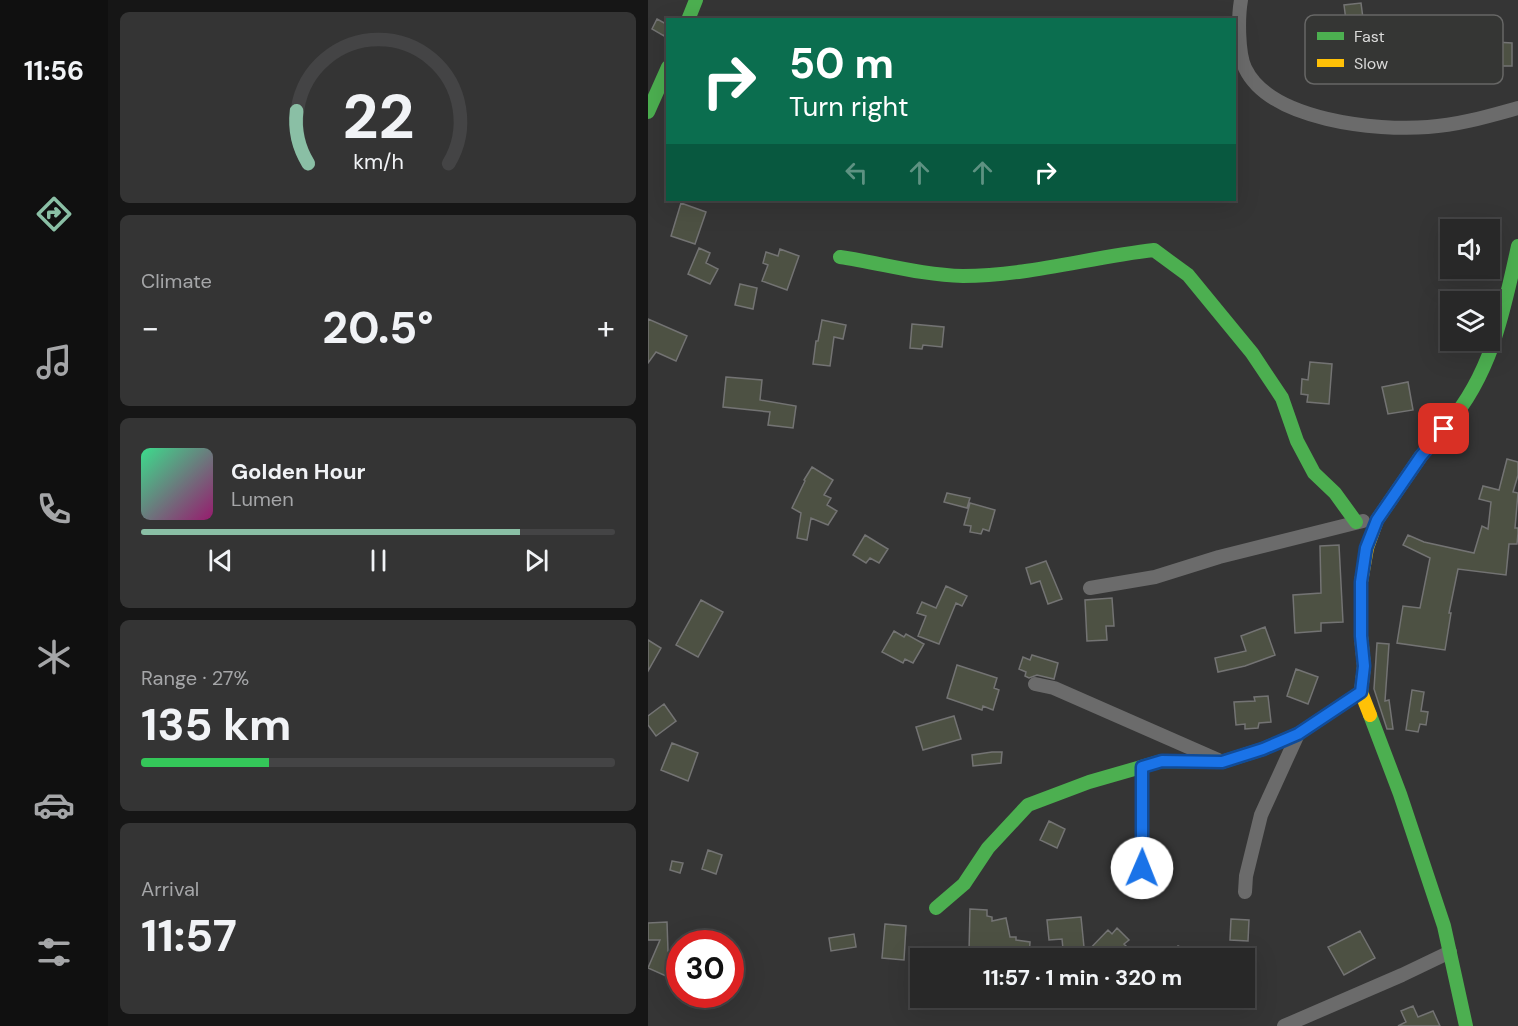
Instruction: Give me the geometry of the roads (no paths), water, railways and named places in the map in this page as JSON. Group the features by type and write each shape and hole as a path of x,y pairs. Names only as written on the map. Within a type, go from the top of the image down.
{"street":[{"path":"689,18 696,0"},
{"path":"1241,0 1239,34 1245,68 1264,93 1284,105 1320,117 1377,128 1429,127 1474,120 1518,108"},
{"path":"648,112 666,72"},
{"path":"1466,1026 1444,926 1425,864 1361,692 1364,666 1361,636 1361,582 1366,548 1377,520 1421,456 1456,415 1476,386 1501,322 1518,246"},
{"path":"840,257 878,262 929,273 979,276 1154,250 1188,275 1252,353 1282,398 1297,441 1314,473 1335,493 1356,522"},
{"path":"1090,588 1155,577 1219,557 1356,522 1377,520"},
{"path":"1035,684 1054,688 1222,762"},
{"path":"936,908 964,884 988,848 1028,804 1089,782 1162,761 1222,762 1263,749 1298,734 1361,692"},
{"path":"1245,892 1246,876 1261,814 1298,734"},
{"path":"1133,885 1142,868 1142,767"},
{"path":"1284,1026 1450,952"}]}
